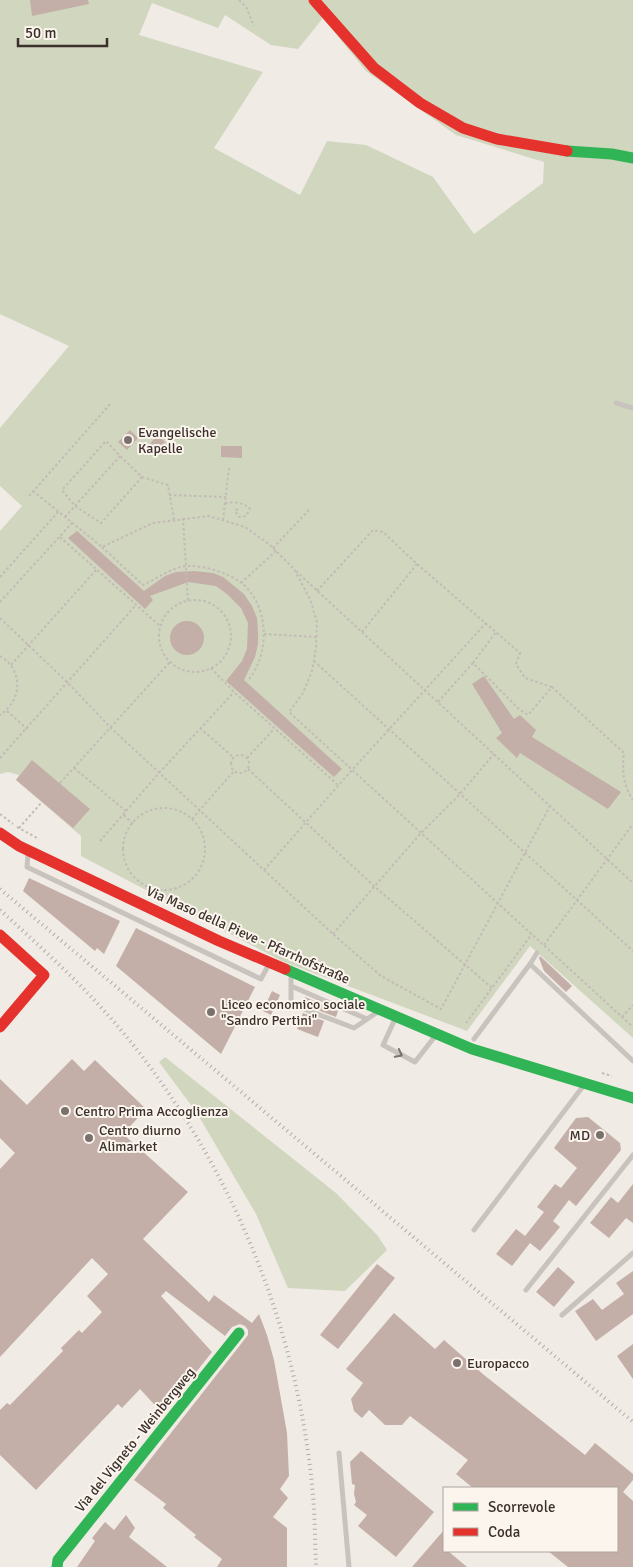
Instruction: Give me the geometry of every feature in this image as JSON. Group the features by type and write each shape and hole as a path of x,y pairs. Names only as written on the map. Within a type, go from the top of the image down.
{"street":[{"path":"314,0 374,68 420,103 464,128 498,139 577,152 612,154 633,158"},
{"name":"Via Maso della Pieve - Pfarrhofstraße","path":"0,833 28,851 141,904 291,972 472,1049 633,1098"},
{"path":"0,935 44,975 0,1027"},
{"name":"Via del Vigneto - Weinbergweg","path":"57,1567 58,1560 239,1333"}],"lane":[{"path":"616,403 633,408"},
{"path":"28,851 27,867 261,978 270,962"},
{"path":"134,918 141,904"},
{"path":"474,1039 538,953"},
{"path":"530,964 633,1061"},
{"path":"291,972 291,1004 354,1028 380,1010"},
{"path":"291,986 367,1019"},
{"path":"397,1017 384,1045 415,1062 437,1034"},
{"path":"474,1230 585,1083"},
{"path":"526,1290 633,1155"},
{"path":"562,1315 633,1253"},
{"path":"339,1453 349,1567"}],"path":[{"path":"239,0 246,7 254,26"},
{"path":"28,496 111,403"},
{"path":"142,477 101,523 76,506 62,490 106,441 142,477 168,485 174,520"},
{"path":"65,517 120,456"},
{"path":"223,520 229,468"},
{"path":"33,490 102,547 143,585 167,572 186,566 221,572 241,583 256,605 263,623 264,634 261,656 249,679"},
{"path":"170,495 226,496"},
{"path":"225,503 245,504 250,509 246,516 239,517 235,511 239,508"},
{"path":"273,548 310,509"},
{"path":"0,577 58,512"},
{"path":"102,547 153,523 183,518 209,516 245,527 273,548 633,883"},
{"path":"183,518 188,601"},
{"path":"0,602 72,523"},
{"path":"318,591 373,530 383,532 520,653 516,664 525,678 552,688 624,753 623,762 626,788 633,800"},
{"path":"60,537 160,626"},
{"path":"241,583 276,551"},
{"path":"362,632 417,564"},
{"path":"11,665 96,569"},
{"path":"294,569 310,598 317,622 316,648 312,671 303,693 289,712 633,1027"},
{"path":"200,600 220,610 229,624 230,641 227,652 220,662 201,672 190,672 179,668 164,655 160,646 160,626 164,617 179,604 200,600"},
{"path":"0,758 136,605"},
{"path":"0,618 67,682 111,728 333,934 381,976 441,1009 550,806"},
{"path":"263,871 338,785 486,623"},
{"path":"438,702 473,663 496,632"},
{"path":"264,634 316,637"},
{"path":"0,656 11,665 16,674 17,689 13,703 7,711 0,715"},
{"path":"314,661 633,951"},
{"path":"60,783 170,662"},
{"path":"473,663 519,709 528,715 552,688"},
{"path":"211,668 234,692 338,785"},
{"path":"100,841 159,773 234,692"},
{"path":"7,711 27,728"},
{"path":"200,728 234,757"},
{"path":"247,758 275,728"},
{"path":"333,934 494,754"},
{"path":"234,771 231,763 234,757 239,755 247,758"},
{"path":"247,758 248,769"},
{"path":"74,768 126,811"},
{"path":"234,771 240,773 248,769"},
{"path":"248,769 374,886 492,988"},
{"path":"192,819 234,771"},
{"path":"19,828 42,802"},
{"path":"168,808 192,819 200,829 205,842 205,855 201,868 193,879 182,886 168,890 155,889 142,884 132,875 126,863 124,849 126,836 132,824 142,815 168,808"},
{"path":"0,814 19,828 39,839"},
{"path":"123,814 132,824"},
{"path":"544,945 633,824"},
{"path":"466,1023 532,934"},
{"path":"622,1017 633,1005"},
{"path":"599,1073 617,1078"}],"green space":[{"path":"0,0 633,0 633,1038 530,946 467,1031 282,961 81,856 81,836 16,780 19,775 8,772 0,774 0,531 22,506 0,486 0,428 69,346 0,314","holes":["152,3 218,28 225,15 271,45 298,49 323,18 366,71 456,135 544,162 543,183 474,234 433,177 366,145 327,141 300,195 214,148 263,72 139,35"]},
{"path":"165,1057 336,1193 378,1236 387,1250 345,1291 288,1288 256,1214 197,1113 159,1062"}],"building":[{"path":"30,0 88,0 89,4 32,16"},
{"name":"Evangelische Kapelle","path":"130,430 138,438 127,450 118,442"},
{"path":"157,435 165,442 153,456 146,449"},
{"path":"221,446 242,446 242,458 221,457"},
{"path":"77,531 144,591 165,576 176,572 194,571 213,573 223,577 244,594 257,618 258,644 255,657 244,680 342,769 334,777 226,681 242,661 247,649 248,623 241,608 227,594 216,586 188,582 150,596 153,600 145,609 68,538"},
{"path":"187,621 199,626 204,638 199,650 187,655 175,650 170,638 175,626"},
{"path":"484,676 514,719 520,715 536,730 532,737 621,792 608,809 520,753 517,758 496,738 502,733 472,684"},
{"path":"32,760 90,809 73,828 16,780"},
{"path":"29,878 120,921 104,954 97,948 95,951 23,891"},
{"path":"136,928 255,987 221,1054 116,966"},
{"path":"540,956 572,986 566,992 544,971"},
{"path":"272,991 280,995 271,1015 263,1011"},
{"path":"305,997 338,1011 336,1017 302,1004"},
{"path":"303,1013 324,1021 318,1037 297,1029"},
{"path":"72,1059 84,1071 95,1060 146,1109 123,1134 188,1192 143,1239 209,1302 214,1295 252,1323 259,1314 274,1360 287,1433 289,1476 280,1489 288,1498 273,1517 287,1528 287,1567 217,1567 222,1559 194,1537 196,1535 163,1508 166,1504 134,1480 248,1335 248,1330 240,1324 232,1327 225,1336 166,1291 161,1296 212,1352 163,1414 140,1389 122,1408 118,1404 36,1490 0,1455 0,1410 7,1403 10,1405 63,1351 61,1348 79,1330 82,1333 102,1312 87,1296 108,1274 92,1258 0,1357 0,1169 15,1153 0,1138 0,1079 27,1105"},
{"path":"588,1117 620,1143 621,1150 576,1206 569,1200 553,1221 560,1227 540,1251 530,1243 512,1266 496,1254 516,1229 525,1236 544,1212 537,1207 555,1184 561,1188 577,1168 554,1148 576,1118"},
{"path":"633,1184 633,1223 626,1218 609,1238 590,1223 611,1197 618,1203"},
{"path":"377,1264 395,1278 338,1349 320,1335"},
{"path":"558,1267 575,1282 554,1307 536,1292"},
{"path":"633,1271 633,1314 596,1341 575,1311 593,1299 602,1310 624,1294 616,1283"},
{"path":"394,1313 435,1349 444,1340 484,1375 585,1455 595,1443 633,1474 633,1480 623,1492 633,1501 633,1567 568,1567 549,1552 618,1552 618,1487 472,1487 456,1474 468,1460 410,1416 402,1425 385,1425 369,1410 362,1418 354,1411 351,1399 363,1383 346,1369"},
{"path":"633,1344 633,1379 617,1356"},
{"path":"361,1451 434,1512 396,1557 358,1526 367,1515 354,1505 356,1502 354,1494 355,1485 352,1484 350,1462"},
{"path":"126,1515 135,1528 129,1537 167,1567 77,1567 95,1541 92,1538 105,1522 114,1530"},
{"path":"443,1531 443,1552 449,1552 467,1567 412,1567"}],"railway":[{"path":"0,889 633,1422"},
{"path":"0,910 78,983 121,1030 160,1081 195,1134 226,1190 252,1248 274,1308 292,1369 305,1432 313,1495 316,1567"}],"traffic: fast":[{"path":"567,151 612,154 633,158"},
{"path":"285,969 472,1049 633,1098"},
{"path":"57,1567 58,1560 239,1333"}],"traffic: jam":[{"path":"314,0 374,68 420,103 463,128 497,139 567,151"},
{"path":"0,833 19,846 219,941 285,969"},
{"path":"0,935 44,975 0,1027"}],"place":[{"name":"Evangelische Kapelle","path":"128,440"},
{"name":"Liceo economico sociale \"Sandro Pertini\"","path":"211,1012"},
{"name":"Centro Prima Accoglienza","path":"65,1111"},
{"name":"MD","path":"600,1135"},
{"name":"Centro diurno Alimarket","path":"89,1138"},
{"name":"Europacco","path":"457,1363"}]}
